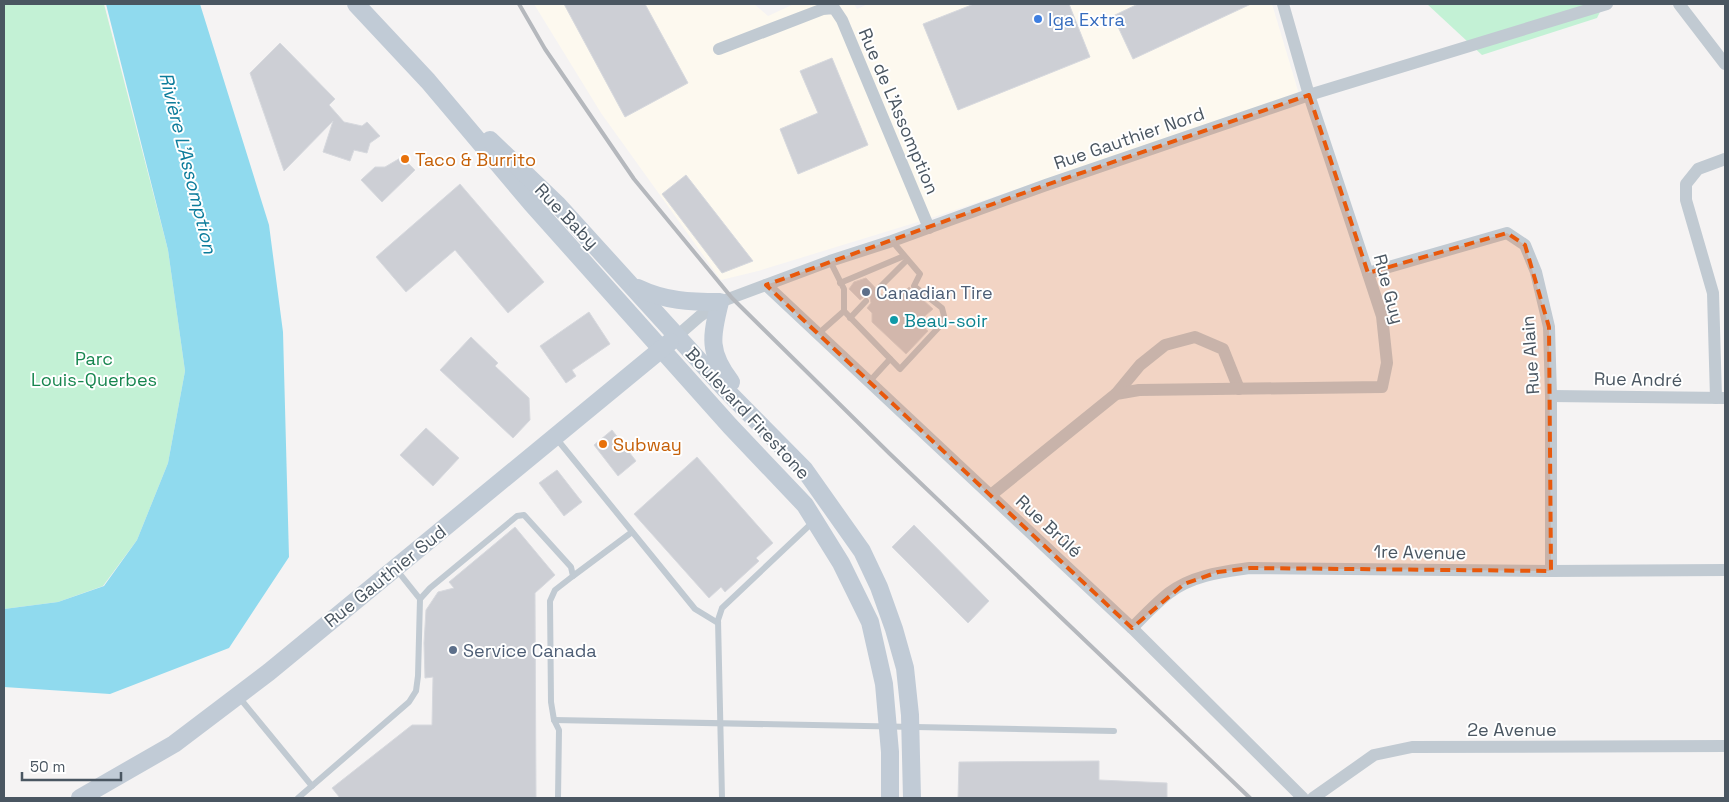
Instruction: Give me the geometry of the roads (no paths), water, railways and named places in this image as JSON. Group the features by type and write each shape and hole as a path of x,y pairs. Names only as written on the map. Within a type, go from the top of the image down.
{"main road":[{"name":"Rue Baby","path":"356,4 428,81 530,203 661,349"},
{"name":"Rue Baby","path":"428,81 558,205 677,336"},
{"path":"632,285 653,296 666,299 720,302 713,339 717,360 721,369 770,434"},
{"name":"Rue Gauthier Sud","path":"80,798 174,744 238,696 677,336"},
{"name":"Boulevard Firestone","path":"677,336 725,389 804,469 862,551 879,587 905,668 911,727 912,798"},
{"name":"Boulevard Firestone","path":"661,349 730,426 805,504 841,563 870,622 884,684 890,752 890,798"}],"street":[{"name":"Rue Guy","path":"1116,394 1139,390 1382,387 1387,363 1382,316 1309,95 1283,4"},
{"name":"Rue Gauthier Nord","path":"677,336 720,302 830,261 930,228 1046,185 1309,95 1607,4"},
{"path":"1680,4 1725,64"},
{"name":"Rue de L'Assomption","path":"719,48 823,9 834,8 842,20 930,228"},
{"path":"1721,398 1713,293 1686,200 1686,184 1698,169 1725,159"},
{"name":"Rue Alain","path":"1368,273 1507,233 1525,245 1536,272 1549,327 1551,571"},
{"name":"Rue Brûlé","path":"766,285 1132,628 1303,798"},
{"name":"Rue Guy","path":"992,495 1116,394 1140,365 1165,345 1195,337 1223,349 1239,389"},
{"name":"Rue André","path":"1551,396 1721,398"},
{"name":"1re Avenue","path":"1132,628 1170,593 1184,584 1218,572 1250,568 1551,571 1725,570"},
{"name":"2e Avenue","path":"1312,798 1374,755 1412,747 1725,746"}],"lane":[{"path":"830,261 844,289 844,311 900,369 940,327 944,316 942,308 914,286 920,274 892,241"},
{"path":"840,282 905,258"},
{"path":"880,286 905,258"},
{"path":"850,318 866,301"},
{"path":"818,334 844,311"},
{"path":"870,382 890,359"},
{"path":"555,437 695,609 718,623"},
{"path":"420,599 430,588 517,516 524,515 571,567 573,576"},
{"path":"722,798 718,623 722,608 815,520"},
{"path":"558,798 559,730 554,720 551,702 550,600 555,590 632,532"},
{"path":"298,798 409,702 416,691 420,599 395,568"},
{"path":"238,696 312,786"},
{"path":"554,720 1114,731"}],"water":[{"name":"Rivière L'Assomption","path":"106,4 200,4 269,225 283,332 289,557 229,648 110,694 4,687 4,609 58,602 104,586 137,540 168,463 185,371 168,250"}],"railway":[{"path":"519,4 545,49 634,179 732,298 889,453 1250,798"}],"place":[{"name":"Iga Extra","path":"1038,19"},
{"name":"Taco & Burrito","path":"405,159"},
{"name":"Canadian Tire","path":"866,292"},
{"name":"Beau-soir","path":"894,320"},
{"name":"Subway","path":"603,444"},
{"name":"Service Canada","path":"453,650"}],"park label":[{"name":"Parc Louis-Querbes","path":"94,368"}]}
